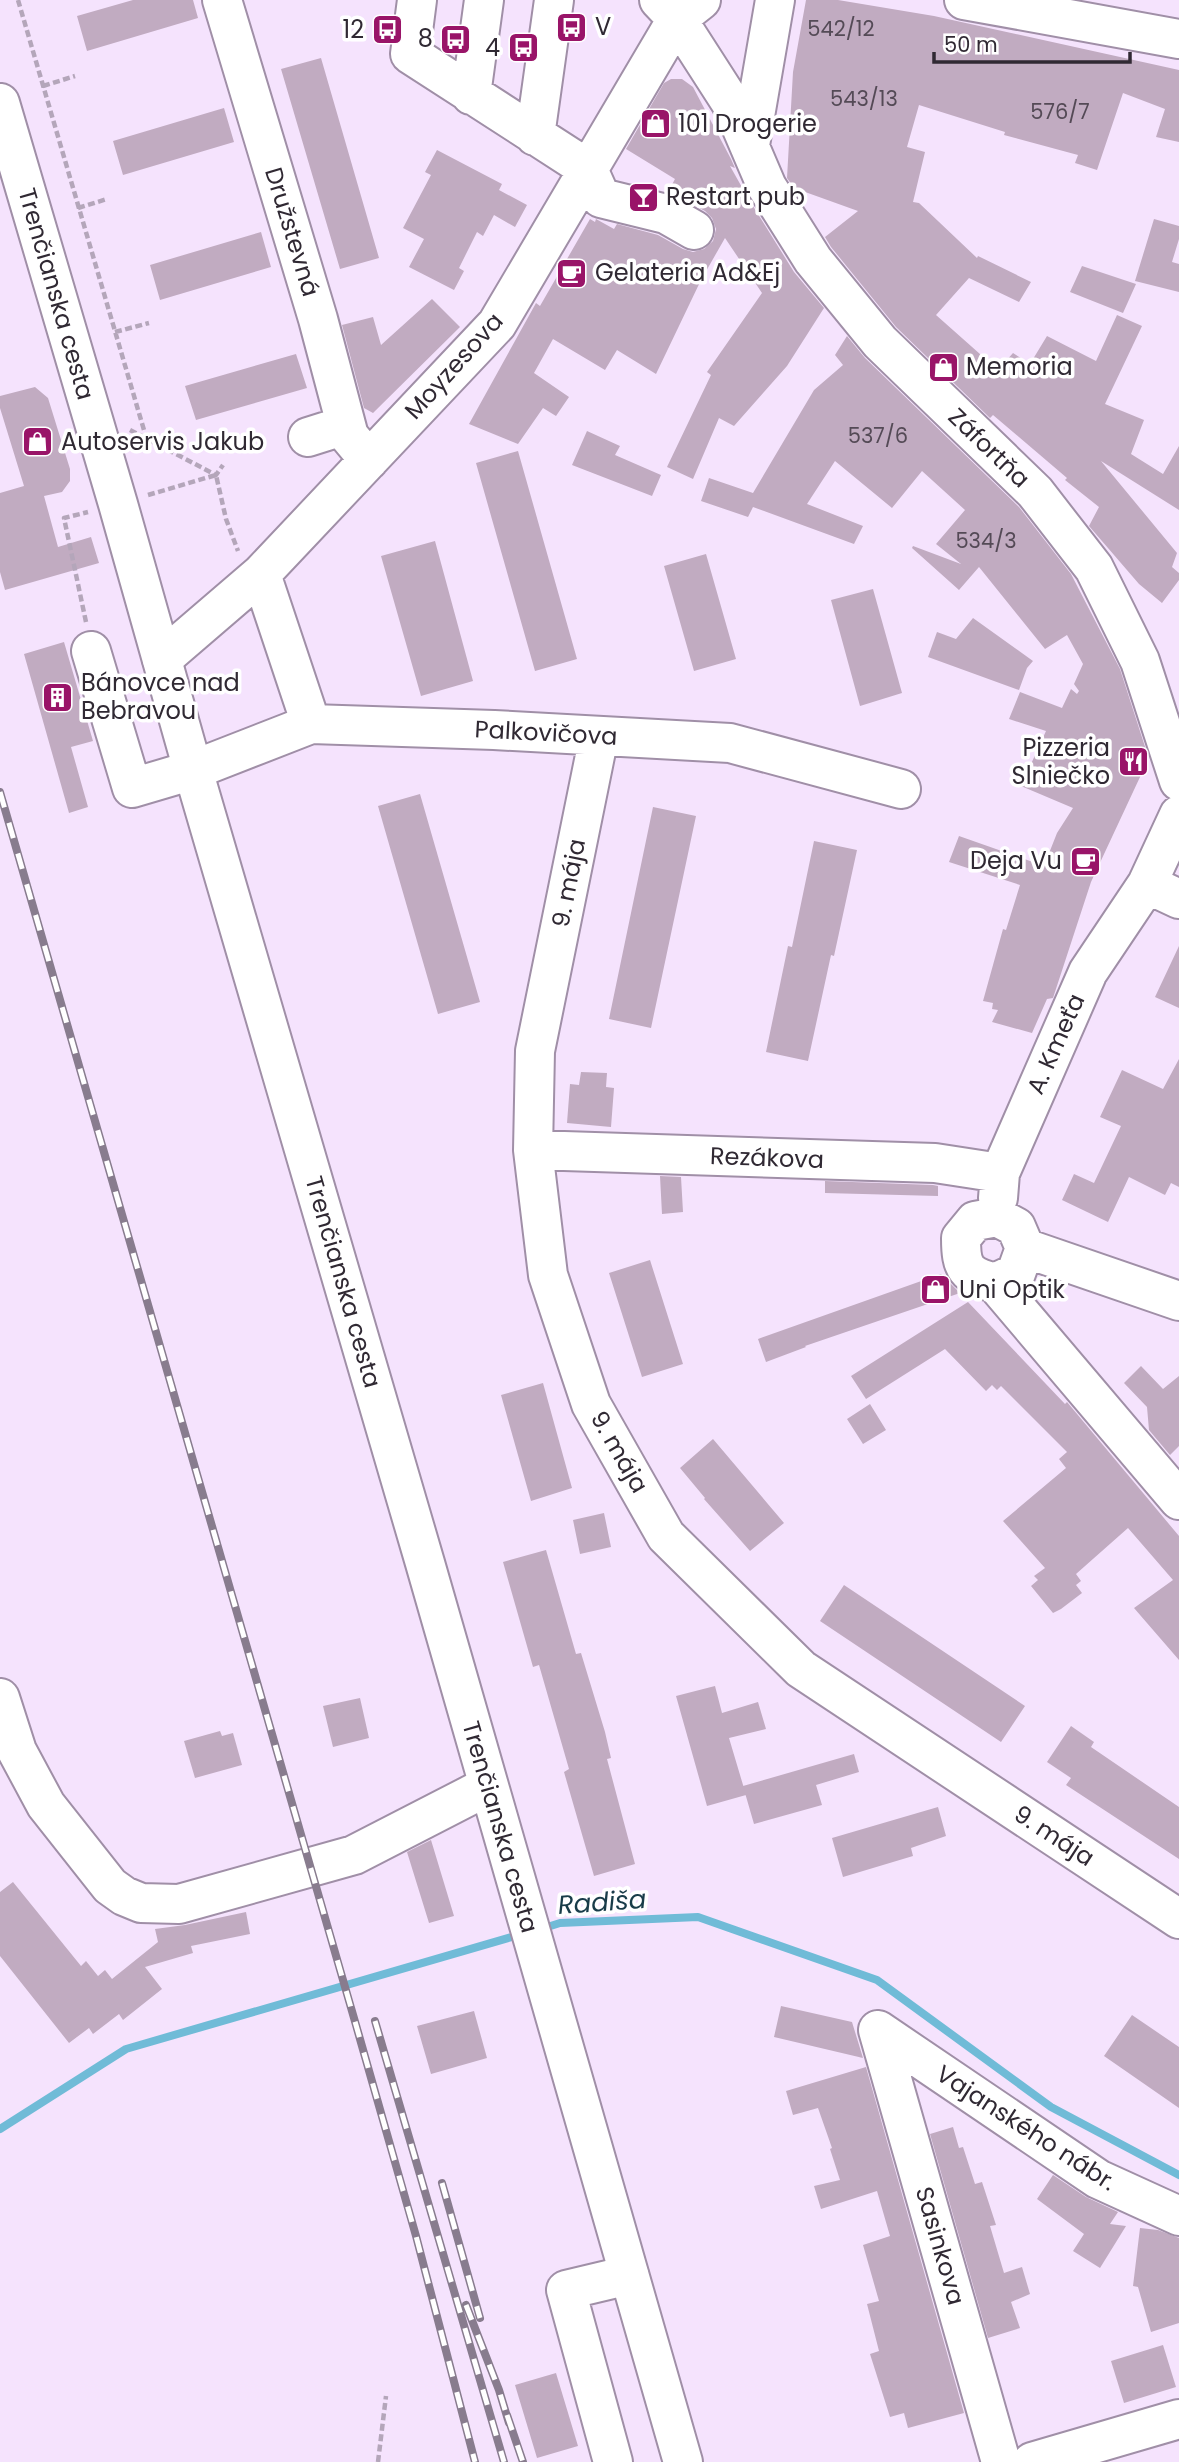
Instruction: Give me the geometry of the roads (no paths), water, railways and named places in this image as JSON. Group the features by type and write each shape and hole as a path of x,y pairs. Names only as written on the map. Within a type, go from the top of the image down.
{"street":[{"name":"Družstevná","path":"222,0 355,440"},
{"path":"417,0 410,54 588,169 601,198 666,214 694,230"},
{"path":"471,95 484,0"},
{"path":"535,136 554,0"},
{"path":"750,145 775,0"},
{"path":"964,0 1179,39"},
{"name":"Moyzesova","path":"162,659 355,440 497,324 679,6"},
{"name":"Záfortňa","path":"679,6 731,103 767,187 813,260 880,342 1035,492 1094,568 1139,661 1179,781"},
{"name":"Trenčianska cesta","path":"0,103 683,2462"},
{"path":"308,437 355,440"},
{"path":"249,563 311,724"},
{"name":"Palkovičova","path":"91,651 132,788 193,770 311,724 494,730 730,743 901,789"},
{"name":"9. mája","path":"600,736 535,1051 533,1150 548,1275 591,1404 666,1536 802,1669 1179,1919"},
{"path":"1163,891 1179,815"},
{"name":"A. Kmeťa","path":"997,1217 1000,1173 1088,972 1163,891"},
{"name":"Rezákova","path":"533,1150 935,1163 1000,1173"},
{"path":"995,1283 1016,1272 1025,1248 1016,1227 997,1217 975,1221 961,1238 961,1261 974,1277 995,1283 1179,1500"},
{"path":"1025,1248 1179,1301"},
{"path":"0,1698 17,1751 46,1805 110,1886 141,1903 179,1904 354,1855 488,1786"},
{"name":"Vajanského nábr.","path":"878,2030 1097,2179 1179,2216"},
{"name":"Sasinkova","path":"878,2030 1001,2462"},
{"path":"613,2462 566,2290 629,2275"},
{"path":"1032,2462 1179,2419"}],"waterway":[{"name":"Radiša","path":"541,1929 560,1923 698,1917 877,1980 1051,2107 1179,2175"},
{"name":"Radiša","path":"0,2129 126,2049 522,1934"}],"railway":[{"path":"0,792 356,2025 416,2236 475,2462"},
{"path":"375,2021 504,2462"},
{"path":"442,2183 480,2318"},
{"path":"466,2305 509,2423"},
{"path":"507,2415 523,2462"}],"place":[{"name":"V","path":"572,27"},
{"name":"12","path":"387,30"},
{"name":"8","path":"456,39"},
{"name":"4","path":"523,48"},
{"name":"101 Drogerie","path":"655,124"},
{"name":"Restart pub","path":"643,197"},
{"name":"Gelateria Ad&Ej","path":"572,273"},
{"name":"Memoria","path":"943,367"},
{"name":"Autoservis Jakub","path":"38,442"},
{"name":"Bánovce nad Bebravou","path":"58,697"},
{"name":"Pizzeria Slniečko","path":"1133,762"},
{"name":"Deja Vu","path":"1085,861"},
{"name":"Uni Optik","path":"936,1290"}]}
